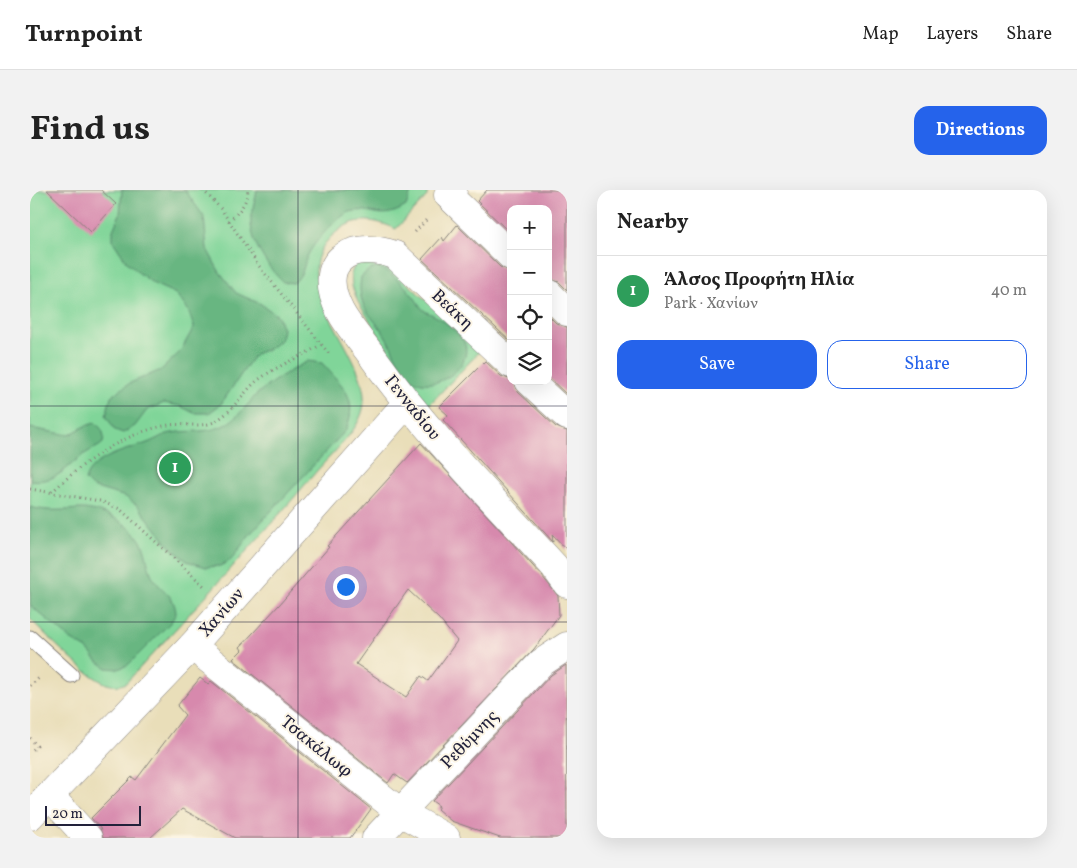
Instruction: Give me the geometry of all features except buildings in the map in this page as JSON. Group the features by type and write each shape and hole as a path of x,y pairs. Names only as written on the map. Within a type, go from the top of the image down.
{"street":[{"path":"450,193 507,252"},
{"name":"Γενναδίου","path":"395,255 378,249 361,249 347,253 337,262 332,276 333,292 340,312 406,404 554,566 567,584"},
{"name":"Βεάκη","path":"395,255 507,360"},
{"path":"550,295 567,312"},
{"path":"533,385 567,416"},
{"name":"Χανίων","path":"30,816 192,646 406,404"},
{"name":"Τσακάλωφ","path":"192,646 400,812 446,838"},
{"name":"Ρεθύμνης","path":"376,838 541,663 567,646"},
{"path":"50,796 88,838"}],"lane":[{"path":"30,638 71,675"}],"path":[{"path":"203,190 222,209 259,266 331,356"},
{"path":"230,221 239,213 247,198 248,190"},
{"path":"395,255 450,193"},
{"path":"52,492 88,460 138,434 171,424 211,423 225,416 256,381 321,345"},
{"path":"30,489 100,501 120,509 226,606"},
{"path":"30,738 37,746 30,752"}],"green space":[{"path":"30,190 427,190 427,196 396,229 376,222 355,222 342,228 322,248 316,270 320,292 355,364 363,387 363,409 356,426 270,526 126,683 119,685 107,684 88,673 30,619"},
{"path":"122,190 185,190 204,217 207,249 219,271 236,293 261,304 278,316 283,329 281,339 271,348 255,354 221,404 209,413 194,413 180,406 164,403 147,410 135,426 123,433 115,430 106,416 111,396 130,383 161,370 180,352 194,327 188,310 176,294 154,284 139,273 126,261 113,241 113,230 120,214"},
{"path":"257,190 410,190 411,192 406,206 397,211 382,214 358,211 350,212 339,218 312,248 303,271 294,283 283,282 277,276 265,261 256,244 251,226 251,217"},
{"path":"378,257 481,350 429,405 398,366 358,302 352,286 351,274 355,264"},
{"path":"378,267 401,283 423,310 446,323 462,338 466,348 465,358 460,367 452,374 432,383 421,383 412,379 403,370 386,337 366,310 361,297 361,277 369,270"},
{"path":"308,361 322,363 347,393 351,409 346,430 250,534 231,560 220,566 206,567 187,561 170,547 138,506 126,497 92,487 85,480 89,472 102,460 121,452 169,434 212,430 223,426 239,414 263,389"},
{"path":"95,423 102,430 104,437 101,445 86,453 55,477 40,481 30,480 30,428 69,435"},
{"path":"30,507 49,510 80,509 106,514 131,529 142,543 151,573 173,601 176,614 170,623 128,665 118,669 107,668 98,662 87,649 70,639 30,605"}],"place":[{"name":"Άλσος Προφήτη Ηλία","path":"175,468"}]}
